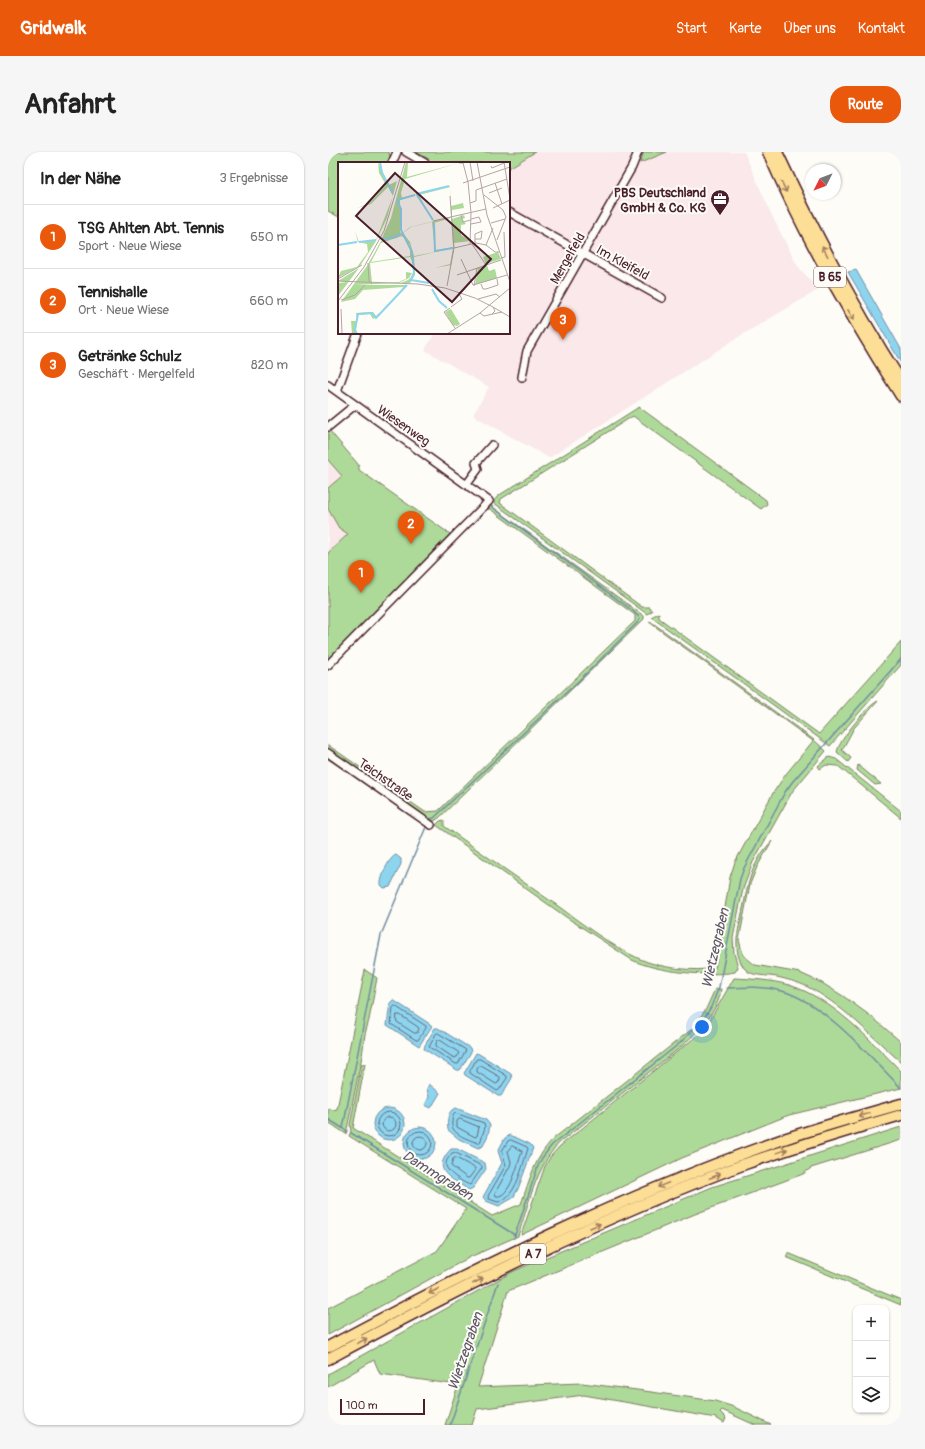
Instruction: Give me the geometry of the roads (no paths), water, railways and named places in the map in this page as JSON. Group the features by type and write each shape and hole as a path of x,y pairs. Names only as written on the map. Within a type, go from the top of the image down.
{"highway":[{"name":"B 65","path":"768,152 809,238 840,296 877,359 901,396"},
{"name":"B 65","path":"777,152 817,236 846,289 901,381"},
{"path":"784,152 787,174"},
{"name":"A 7","path":"328,1347 389,1314 501,1258 636,1196 784,1139 901,1104"},
{"name":"A 7","path":"328,1360 507,1266 642,1206 753,1162 830,1136 901,1115"}],"street":[{"path":"392,162 397,152"},
{"path":"406,152 423,162"},
{"name":"Mergelfeld","path":"522,377 527,351 584,254 632,167 638,152"},
{"name":"Im Kleifeld","path":"510,213 662,298"},
{"path":"337,391 358,334"},
{"name":"Wiesenweg","path":"328,385 489,501 328,665"},
{"path":"328,428 355,404"},
{"path":"466,484 478,469 476,463 492,445"},
{"name":"Teichstraße","path":"328,754 431,825"}],"water":[{"path":"856,270 901,349 901,363 848,272"},
{"path":"396,855 401,859 401,864 390,887 384,888 381,885 383,873 393,857"},
{"path":"393,1000 432,1026 419,1046 387,1025 390,1003"},
{"path":"435,1028 438,1028 470,1048 471,1052 460,1070 457,1070 424,1049"},
{"path":"476,1053 511,1074 512,1078 501,1096 498,1096 465,1075 464,1073"},
{"path":"429,1084 440,1093 431,1108 425,1105 429,1097 427,1089"},
{"path":"389,1108 398,1111 402,1115 405,1124 402,1133 398,1137 389,1140 380,1137 376,1133 373,1124 376,1115 380,1111"},
{"path":"456,1108 486,1120 490,1125 488,1135 483,1146 478,1148 459,1139 448,1130 449,1114"},
{"path":"420,1127 429,1130 433,1134 436,1143 433,1152 429,1156 420,1159 411,1156 407,1152 404,1143 407,1134 411,1130"},
{"path":"510,1135 530,1144 533,1148 518,1189 513,1198 499,1206 486,1201 483,1197 502,1163 498,1151 505,1138"},
{"path":"451,1149 457,1149 485,1163 486,1169 473,1188 469,1190 445,1173 442,1163"}],"waterway":[{"path":"430,819 434,818 593,667 638,622 640,618 633,611 491,506"},
{"name":"Wietzegraben","path":"514,1238 538,1166 552,1145 680,1043 703,1020 711,1007 719,987 740,879 744,868 785,792 793,781 901,659"},
{"path":"343,1128 381,935 426,827"},
{"path":"727,988 768,988 798,997 814,1006 846,1032 901,1088"},
{"name":"Dammgraben","path":"328,1119 347,1131"},
{"name":"Dammgraben","path":"351,1133 515,1235"},
{"name":"Wietzegraben","path":"450,1425 498,1283"}],"place":[{"name":"PBS Deutschland GmbH & Co. KG","path":"720,216"},
{"name":"Getränke Schulz","path":"563,340"},
{"name":"Tennishalle","path":"411,544"},
{"name":"TSG Ahlten Abt. Tennis","path":"361,593"}]}
